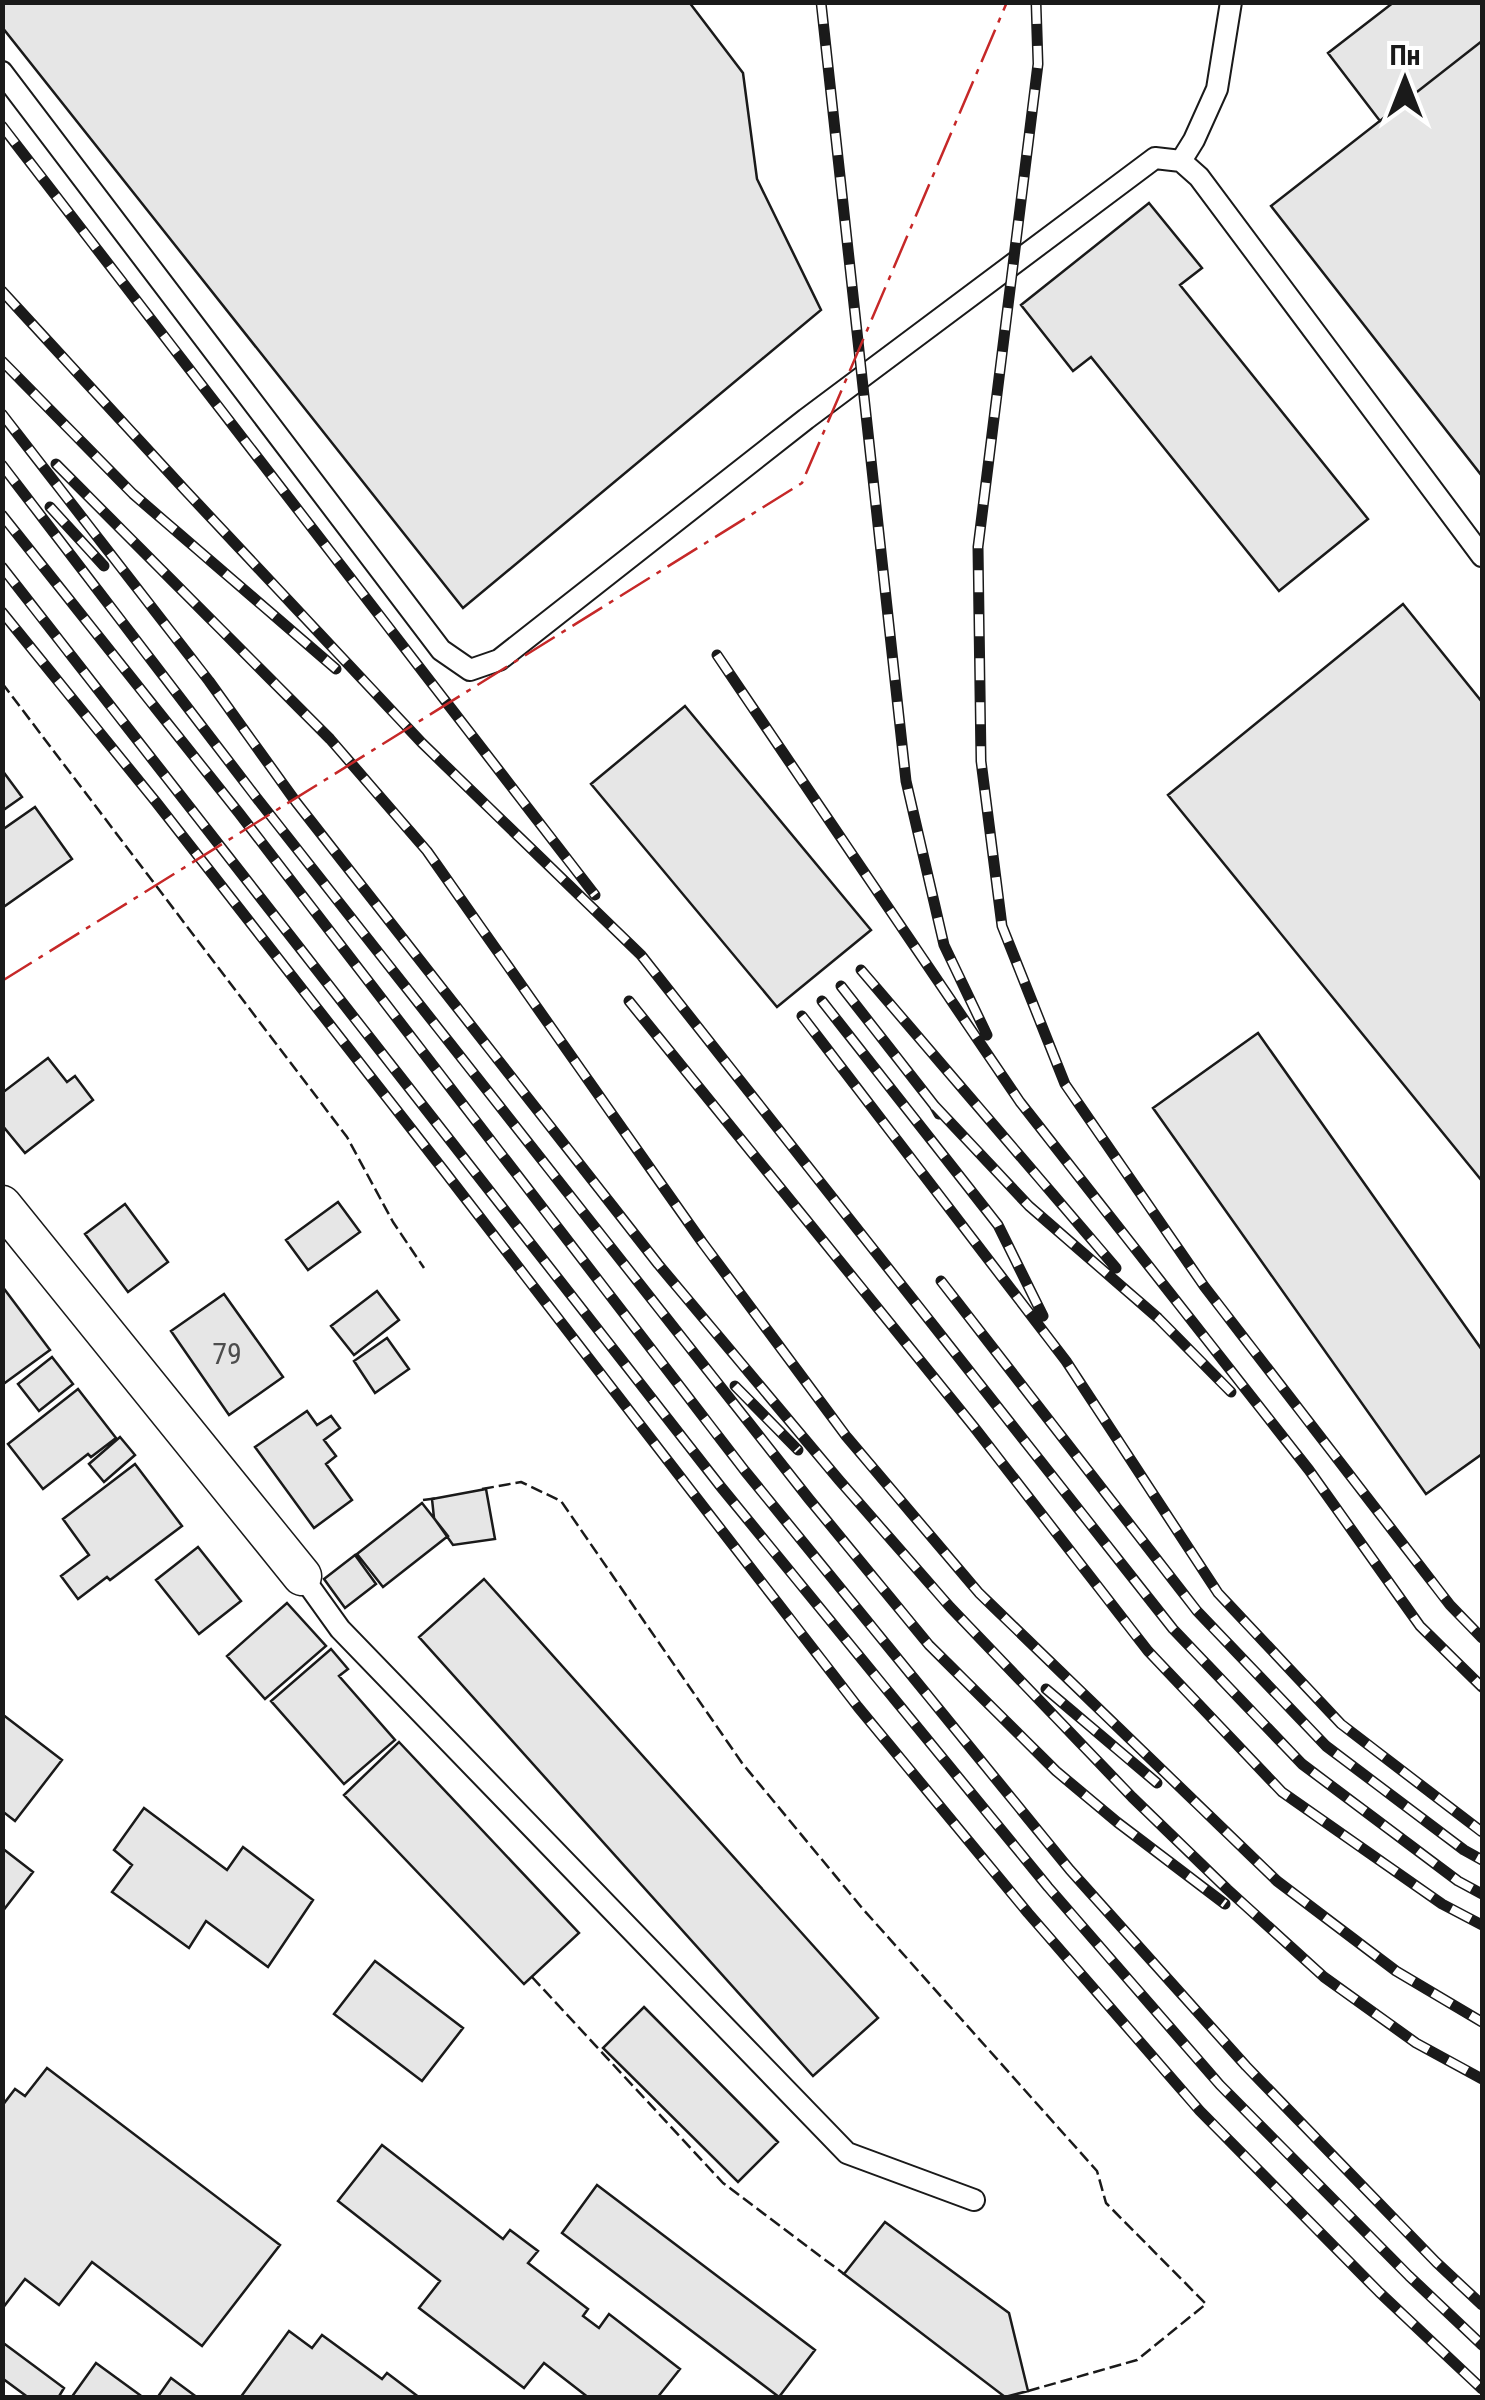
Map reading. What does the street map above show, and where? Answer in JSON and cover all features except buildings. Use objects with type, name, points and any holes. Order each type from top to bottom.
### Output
[{"type":"street","points":[[2,1206],[302,1576]]},
{"type":"lane","points":[[1181,161],[1217,89],[1231,2]]},
{"type":"lane","points":[[2,72],[441,650],[470,670],[499,660],[806,418],[1155,158],[1181,161],[1199,177],[1482,556]]},
{"type":"lane","points":[[302,1576],[340,1629],[847,2153],[974,2200]]},
{"type":"railway","points":[[821,2],[906,781],[944,945],[987,1035]]},
{"type":"railway","points":[[1036,2],[1038,64],[978,547],[981,761],[1002,926],[1065,1084],[1204,1286],[1450,1605],[1482,1638]]},
{"type":"railway","points":[[2,126],[595,895]]},
{"type":"railway","points":[[2,291],[422,743],[641,955],[1173,1629],[1302,1764],[1458,1881],[1482,1894]]},
{"type":"railway","points":[[2,361],[133,494],[336,669]]},
{"type":"railway","points":[[2,414],[209,681],[296,802],[658,1264],[950,1607],[1132,1797],[1324,1977],[1416,2043],[1482,2079]]},
{"type":"railway","points":[[56,464],[330,739],[427,851],[702,1242],[846,1436],[979,1593],[1277,1881],[1396,1971],[1482,2022]]},
{"type":"railway","points":[[2,465],[256,797],[809,1499],[929,1645],[1056,1771],[1225,1904]]},
{"type":"railway","points":[[50,507],[104,566]]},
{"type":"railway","points":[[2,515],[239,813],[745,1471],[1070,1870],[1246,2066],[1482,2305]]},
{"type":"railway","points":[[2,567],[721,1487],[1048,1887],[1220,2085],[1482,2345]]},
{"type":"railway","points":[[2,612],[156,802],[858,1707],[1028,1913],[1200,2111],[1379,2292],[1482,2389]]},
{"type":"railway","points":[[717,655],[1020,1102],[1309,1470],[1420,1626],[1482,1687]]},
{"type":"railway","points":[[861,970],[1116,1268]]},
{"type":"railway","points":[[841,986],[939,1114]]},
{"type":"railway","points":[[629,1001],[974,1427],[1148,1651],[1282,1792],[1442,1904],[1482,1925]]},
{"type":"railway","points":[[822,1001],[998,1225],[1043,1316]]},
{"type":"railway","points":[[802,1016],[1066,1361],[1218,1593],[1341,1724],[1482,1832]]},
{"type":"railway","points":[[934,1105],[1029,1206],[1158,1318],[1231,1392]]},
{"type":"railway","points":[[941,1281],[1197,1611],[1326,1746],[1482,1860]]},
{"type":"railway","points":[[735,1386],[798,1450]]},
{"type":"railway","points":[[1046,1689],[1157,1783]]},
{"type":"fence","points":[[2,683],[347,1137],[393,1222],[424,1268]]},
{"type":"fence","points":[[482,1489],[521,1482],[561,1501],[742,1763],[862,1908],[1097,2171],[1106,2203],[1206,2304],[1137,2360],[1028,2391]]},
{"type":"fence","points":[[423,1500],[438,1498]]},
{"type":"fence","points":[[532,1977],[723,2183],[844,2274]]},
{"type":"power","points":[[2,981],[802,483],[1007,2]]}]
